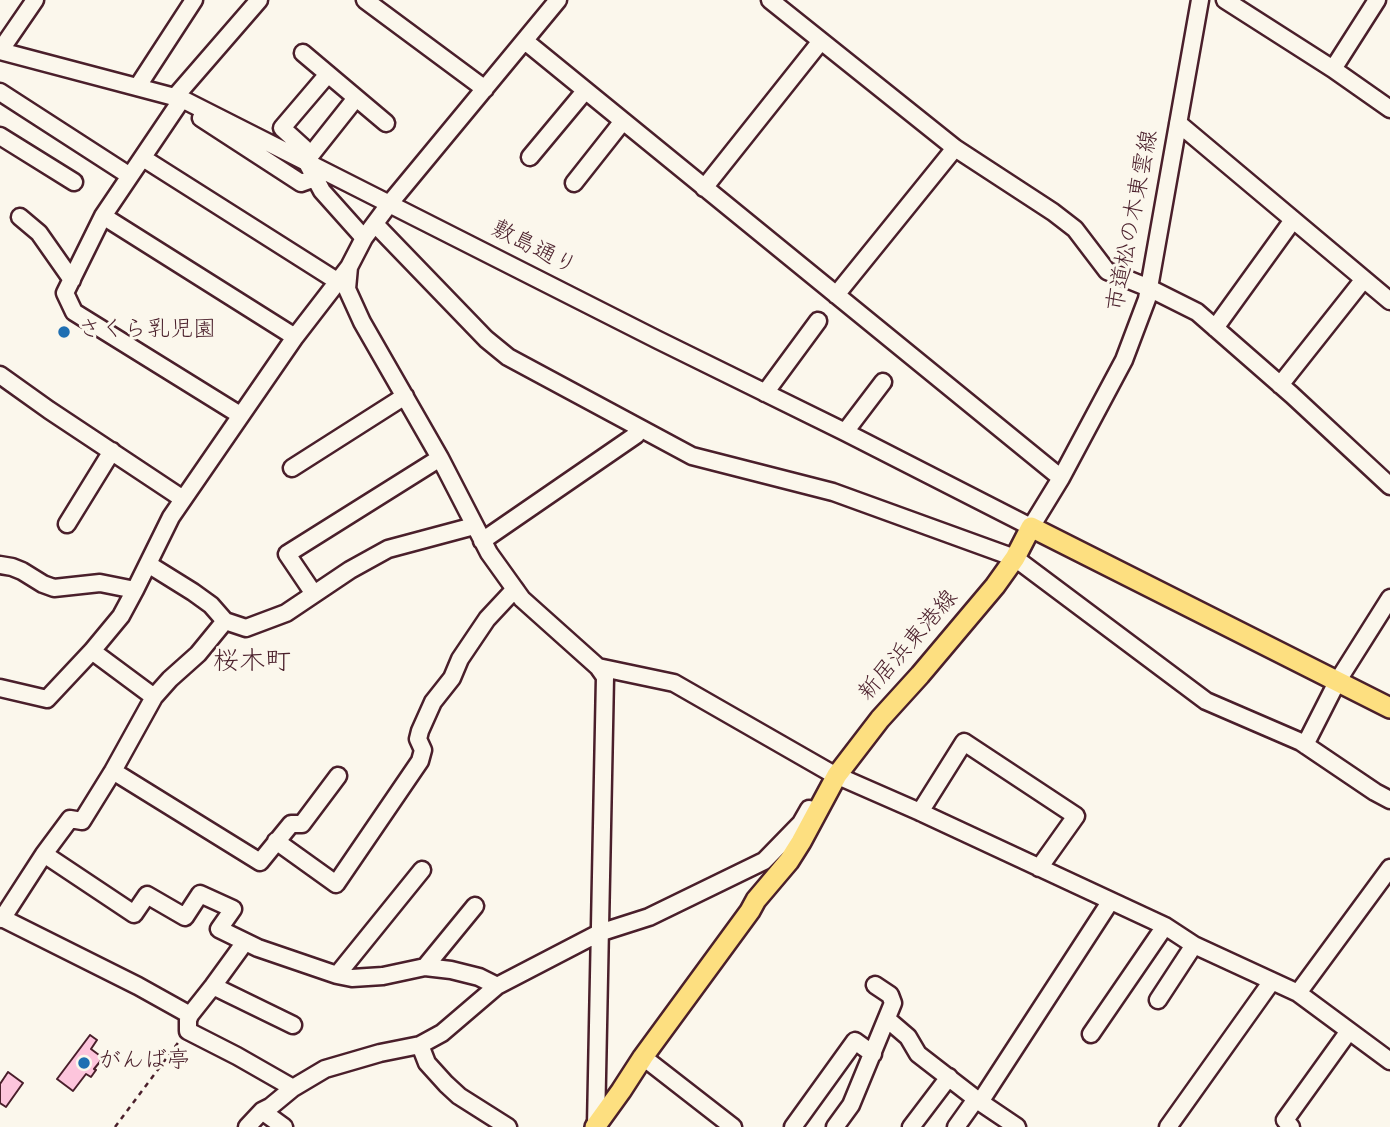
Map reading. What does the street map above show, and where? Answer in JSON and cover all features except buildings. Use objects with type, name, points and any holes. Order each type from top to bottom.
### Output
[{"type":"main road","name":"新居浜東港線","points":[[595,1126],[756,900],[789,861],[834,774],[995,586],[1015,558],[1031,527]]},
{"type":"main road","points":[[1031,527],[1390,708]]},
{"type":"street","points":[[0,51],[35,0]]},
{"type":"street","points":[[138,86],[194,0]]},
{"type":"street","points":[[240,415],[74,312],[65,293],[103,216],[178,100],[259,0]]},
{"type":"street","points":[[365,0],[485,89]]},
{"type":"street","points":[[0,688],[47,699],[121,616],[171,517],[295,337],[349,267],[374,224],[558,0]]},
{"type":"street","points":[[770,0],[955,148],[1075,229],[1107,271],[1197,312],[1390,486]]},
{"type":"street","name":"市道松の木東雲線","points":[[1031,527],[1061,478],[1124,360],[1147,299],[1200,0]]},
{"type":"street","points":[[1225,0],[1333,68],[1390,109]]},
{"type":"street","points":[[1333,68],[1377,0]]},
{"type":"street","points":[[525,41],[1061,478]]},
{"type":"street","points":[[704,188],[821,41]]},
{"type":"street","name":"敷島通り","points":[[0,51],[138,86],[178,100],[390,203],[1031,527]]},
{"type":"street","points":[[303,53],[386,123]]},
{"type":"street","points":[[328,74],[282,128],[304,148],[306,161],[322,191],[364,239]]},
{"type":"street","points":[[530,157],[585,91]]},
{"type":"street","points":[[0,92],[130,176]]},
{"type":"street","points":[[306,161],[356,98]]},
{"type":"street","points":[[178,100],[300,183],[315,178]]},
{"type":"street","points":[[574,183],[623,121]]},
{"type":"street","points":[[1178,124],[1390,301]]},
{"type":"street","points":[[0,136],[74,182]]},
{"type":"street","points":[[836,295],[955,148]]},
{"type":"street","points":[[142,158],[337,281]]},
{"type":"street","points":[[103,216],[295,337]]},
{"type":"street","points":[[20,217],[39,233],[72,280]]},
{"type":"street","points":[[1215,328],[1293,220]]},
{"type":"street","points":[[374,224],[479,332],[508,357],[692,456],[833,492],[1015,558],[1206,701],[1305,745],[1390,800]]},
{"type":"street","points":[[349,267],[347,289],[367,332],[440,458],[482,541],[522,599],[598,667],[605,677],[595,1126]]},
{"type":"street","points":[[1280,385],[1364,279]]},
{"type":"street","points":[[765,393],[818,321]]},
{"type":"street","points":[[0,375],[183,499]]},
{"type":"street","points":[[845,432],[883,382]]},
{"type":"street","points":[[292,468],[405,396]]},
{"type":"street","points":[[482,541],[636,435],[638,427]]},
{"type":"street","points":[[67,524],[112,451]]},
{"type":"street","points":[[314,594],[287,554],[440,458]]},
{"type":"street","points":[[148,565],[211,605],[225,621],[246,628],[286,613],[350,570],[388,549],[474,526]]},
{"type":"street","points":[[0,565],[22,571],[43,584],[54,587],[100,583],[135,590]]},
{"type":"street","points":[[276,841],[336,884],[420,761],[423,750],[418,739],[419,731],[433,702],[452,678],[460,659],[487,619],[515,589]]},
{"type":"street","points":[[1305,745],[1337,682],[1390,597]]},
{"type":"street","points":[[189,1022],[138,986],[1,918],[70,819],[82,821],[154,698],[170,679],[198,654],[225,621]]},
{"type":"street","points":[[92,651],[154,698]]},
{"type":"street","points":[[598,667],[674,683],[834,774],[1165,926],[1194,945],[1298,993],[1390,1061]]},
{"type":"street","points":[[920,812],[964,743],[1076,816],[1039,868]]},
{"type":"street","points":[[113,771],[260,863],[291,824],[302,824],[338,776]]},
{"type":"street","points":[[247,1127],[262,1111],[325,1069],[420,1045],[442,1033],[497,986],[599,933],[649,917],[764,861],[801,823],[834,774]]},
{"type":"street","points":[[44,854],[134,914],[148,895],[185,916],[200,894],[233,909],[219,929],[258,948],[337,975],[352,978],[383,976],[425,967],[479,977],[497,986]]},
{"type":"street","points":[[1298,993],[1390,868]]},
{"type":"street","points":[[337,975],[422,870]]},
{"type":"street","points":[[956,1127],[978,1101],[1110,902]]},
{"type":"street","points":[[425,967],[475,906]]},
{"type":"street","points":[[1091,1034],[1165,926]]},
{"type":"street","points":[[245,942],[189,1022],[188,1031],[293,1088]]},
{"type":"street","points":[[1158,1000],[1194,945]]},
{"type":"street","points":[[1168,1127],[1272,981]]},
{"type":"street","points":[[835,1127],[851,1105],[893,1003],[890,995],[875,985]]},
{"type":"street","points":[[213,986],[293,1025]]},
{"type":"street","points":[[887,1019],[908,1037],[918,1054],[978,1101],[1017,1127]]},
{"type":"street","points":[[1291,1127],[1284,1120],[1349,1031]]},
{"type":"street","points":[[793,1127],[855,1041],[873,1054]]},
{"type":"street","points":[[420,1045],[427,1063],[446,1084],[459,1096],[508,1127]]},
{"type":"street","points":[[643,1057],[733,1127]]},
{"type":"street","points":[[911,1127],[948,1077]]},
{"type":"street","points":[[262,1111],[284,1127]]},
{"type":"path","points":[[115,1127],[189,1022]]},
{"type":"place","name":"さくら乳児園","points":[[64,332]]},
{"type":"place","name":"がんば亭","points":[[84,1063]]},
{"type":"district","name":"桜木町","points":[[252,665]]}]
